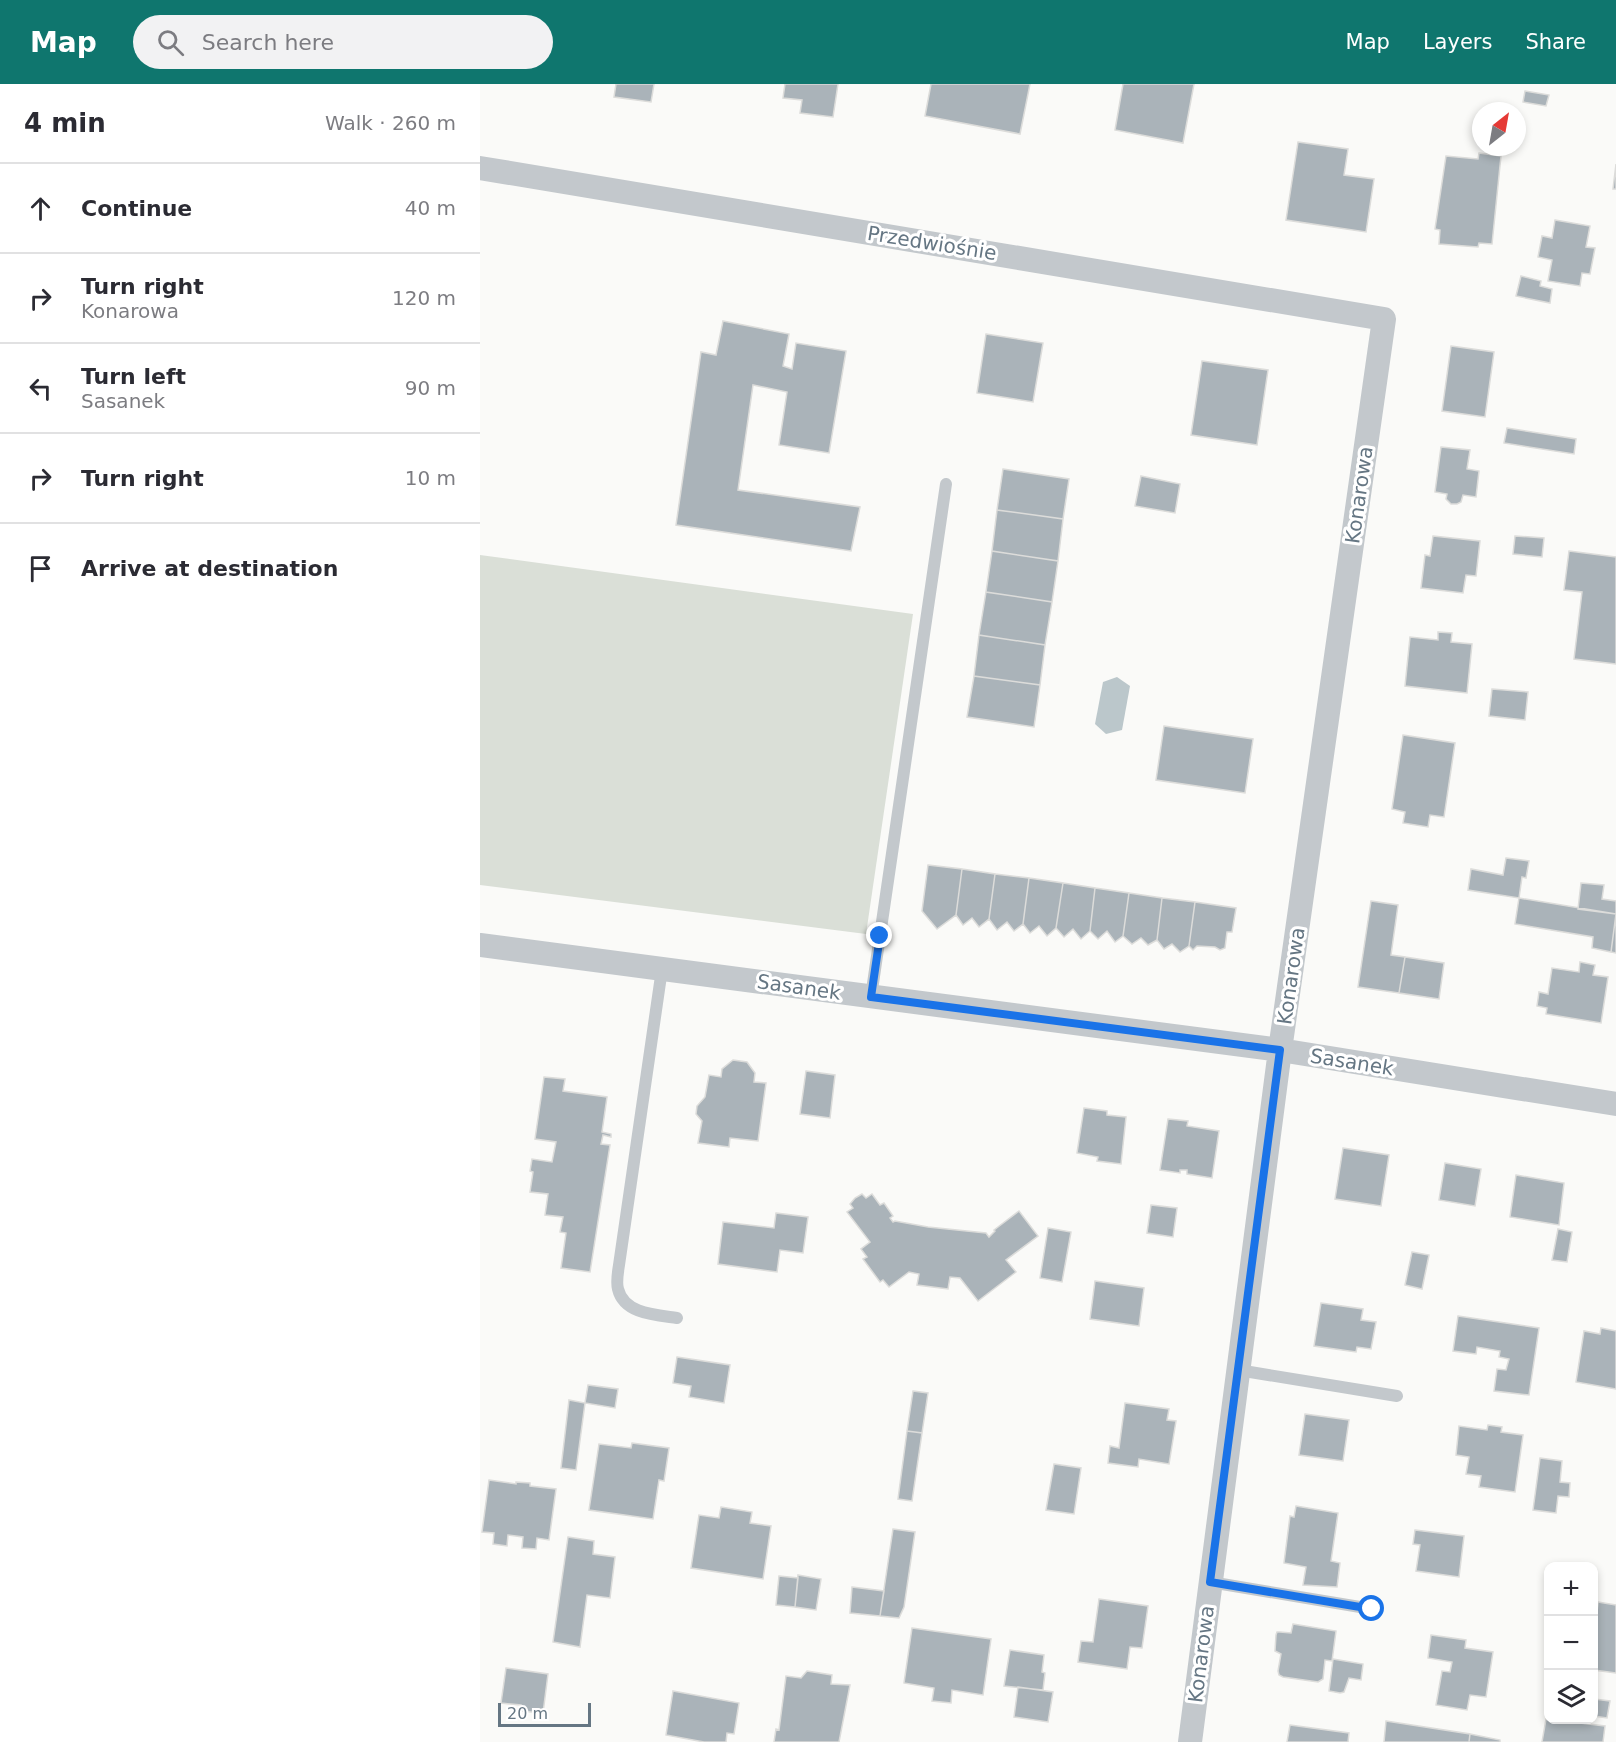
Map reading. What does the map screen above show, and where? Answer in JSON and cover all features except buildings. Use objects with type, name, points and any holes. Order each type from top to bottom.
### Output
[{"type":"street","name":"Przedwiośnie","points":[[480,168],[1384,319]]},
{"type":"street","name":"Konarowa","points":[[1190,1742],[1280,1050],[1384,319]]},
{"type":"street","name":"Sasanek","points":[[480,945],[1280,1050],[1616,1104]]},
{"type":"lane","points":[[871,997],[946,484]]},
{"type":"lane","points":[[662,969],[619,1265],[618,1288],[625,1302],[640,1311],[677,1318]]},
{"type":"lane","points":[[1238,1370],[1397,1396]]},
{"type":"lane","points":[[1210,1582],[1372,1609]]},
{"type":"shaded area","points":[[480,555],[913,614],[866,934],[480,885]]},
{"type":"shaded area","points":[[1117,677],[1130,686],[1122,730],[1106,734],[1095,724],[1103,682]]},
{"type":"route","points":[[880,936],[871,997],[1280,1050],[1210,1582],[1372,1609]]}]
